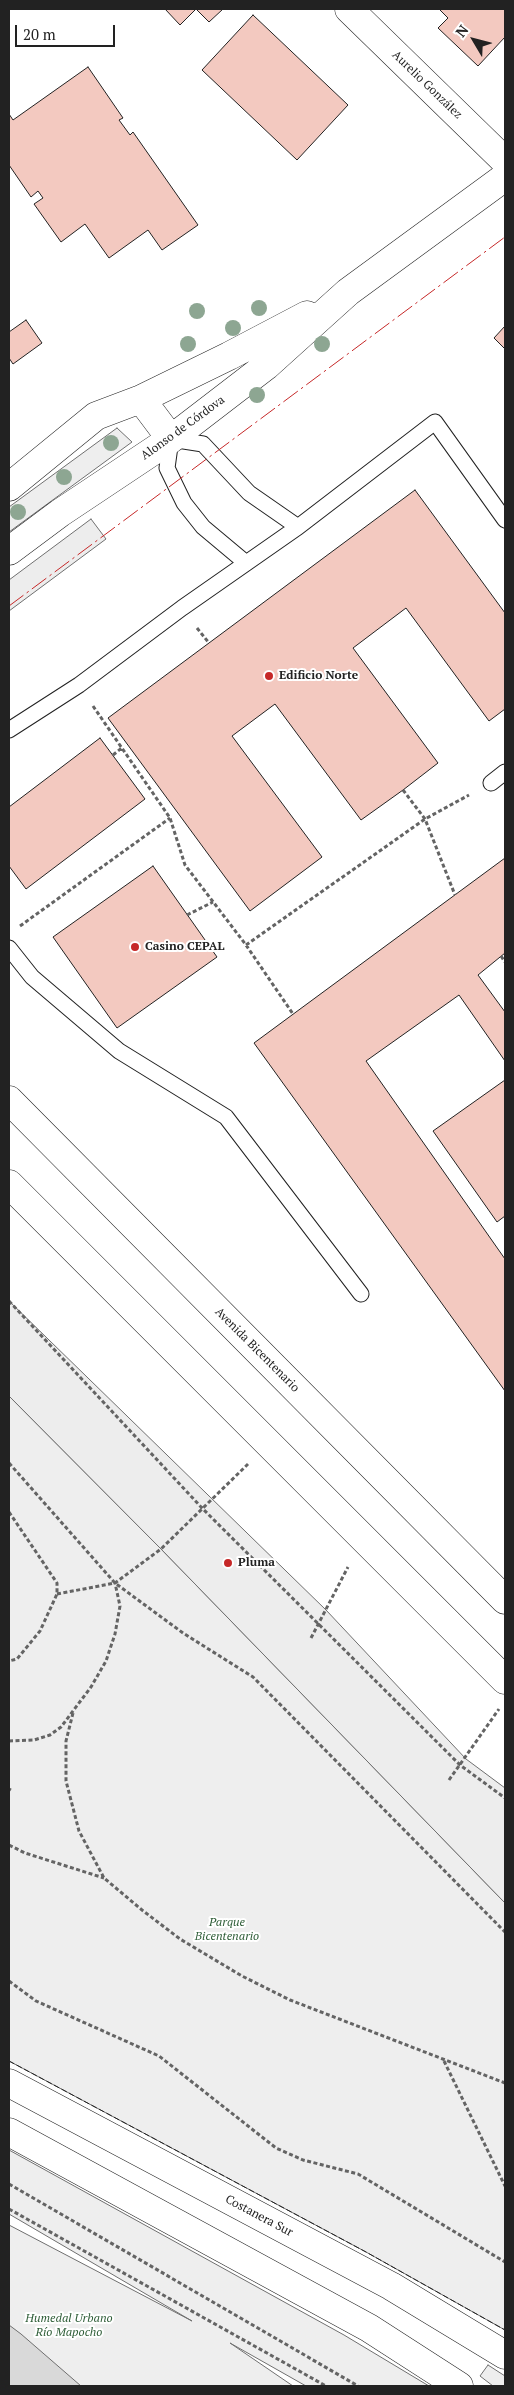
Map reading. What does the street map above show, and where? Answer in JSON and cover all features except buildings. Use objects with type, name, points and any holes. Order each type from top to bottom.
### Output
[{"type":"main road","name":"Aurelio González","points":[[349,9],[505,161]]},
{"type":"main road","name":"Alonso de Córdova","points":[[9,551],[60,513],[171,439],[266,366],[348,292],[505,178]]},
{"type":"main road","name":"Alonso de Córdova","points":[[9,488],[96,416],[140,399],[253,344],[348,292]]},
{"type":"main road","points":[[140,399],[171,439]]},
{"type":"main road","name":"Avenida Bicentenario","points":[[9,1100],[505,1600]]},
{"type":"main road","points":[[9,1184],[505,1680]]},
{"type":"main road","name":"Costanera Sur","points":[[9,2083],[391,2286],[505,2354]]},
{"type":"main road","points":[[9,2132],[369,2328],[459,2386]]},
{"type":"lane","points":[[9,730],[79,685],[298,527],[435,422],[505,520]]},
{"type":"lane","points":[[246,563],[203,526],[184,503],[167,468],[171,439],[204,444],[249,493],[298,527]]},
{"type":"lane","points":[[491,783],[505,772]]},
{"type":"lane","points":[[9,948],[32,977],[119,1051],[226,1117],[361,1294]]},
{"type":"path","points":[[79,685],[170,818],[185,865],[246,945],[293,1014]]},
{"type":"path","points":[[113,755],[123,747]]},
{"type":"path","points":[[246,945],[425,819],[491,783]]},
{"type":"path","points":[[403,790],[425,819],[455,895]]},
{"type":"path","points":[[16,929],[170,818]]},
{"type":"path","points":[[187,915],[213,902]]},
{"type":"path","points":[[501,956],[505,962]]},
{"type":"path","points":[[9,1301],[202,1508],[460,1765],[505,1798]]},
{"type":"path","points":[[58,1594],[115,1583],[161,1549],[269,1442]]},
{"type":"path","points":[[9,1463],[115,1583],[183,1633],[253,1677],[505,1932]]},
{"type":"path","points":[[9,1512],[57,1584],[58,1594],[40,1632],[17,1659],[9,1661]]},
{"type":"path","points":[[311,1638],[364,1538]]},
{"type":"path","points":[[9,1740],[34,1740],[50,1735],[61,1727],[73,1713],[106,1661],[115,1634],[120,1606],[115,1583]]},
{"type":"path","points":[[449,1780],[500,1707]]},
{"type":"path","points":[[73,1713],[66,1742],[66,1781],[79,1831],[104,1878]]},
{"type":"path","points":[[9,1845],[26,1853],[104,1878],[180,1939],[242,1976],[290,2000],[505,2083]]},
{"type":"path","points":[[9,1982],[36,2001],[159,2056],[276,2148],[303,2160],[358,2174],[505,2262]]},
{"type":"path","points":[[444,2060],[505,2186]]},
{"type":"path","points":[[9,2184],[358,2386]]},
{"type":"path","points":[[9,2209],[326,2386]]},
{"type":"green space","points":[[117,428],[132,442],[9,532],[9,507]]},
{"type":"green space","name":"Parque Bicentenario","points":[[9,1396],[161,1549],[505,1903],[505,2330],[366,2252],[9,2061]]},
{"type":"green space","name":"Humedal Urbano Río Mapocho","points":[[9,2150],[344,2335],[429,2386],[306,2386],[230,2343],[293,2386],[9,2386],[9,2225],[192,2321],[9,2214]]},
{"type":"green space","points":[[488,2365],[505,2376],[505,2386],[493,2386],[480,2376]]},
{"type":"shaded area","points":[[91,519],[106,539],[9,611],[9,580]]},
{"type":"shaded area","points":[[9,1301],[326,1610],[466,1759],[505,1788],[505,1903],[161,1549],[9,1396]]},
{"type":"shaded area","points":[[9,2325],[21,2334],[81,2386],[9,2386]]},
{"type":"fence","points":[[9,2061],[366,2252],[505,2330]]},
{"type":"power","points":[[9,606],[505,237]]},
{"type":"place","name":"Edificio Norte","points":[[269,676]]},
{"type":"place","name":"Casino CEPAL","points":[[135,947]]},
{"type":"place","name":"Pluma","points":[[228,1563]]}]
